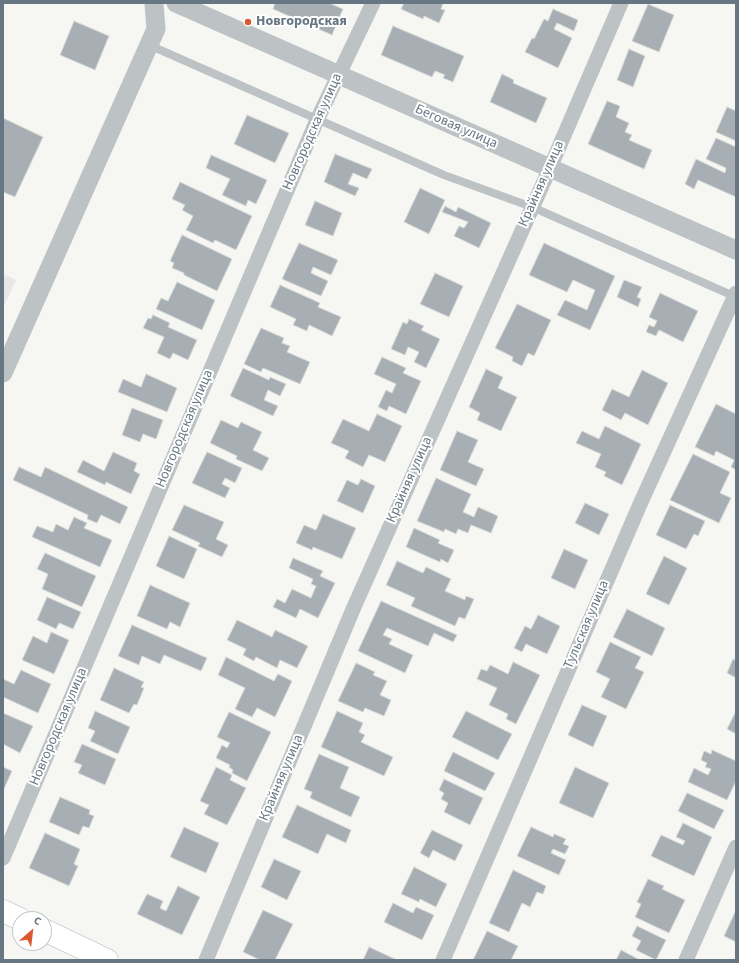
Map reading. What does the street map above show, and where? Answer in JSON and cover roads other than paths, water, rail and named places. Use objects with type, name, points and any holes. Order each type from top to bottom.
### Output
[{"type":"main road","points":[[52,934],[107,960]]},
{"type":"street","points":[[3,373],[156,29],[154,3]]},
{"type":"street","name":"Беговая улица","points":[[176,3],[736,250]]},
{"type":"street","name":"Новгородская улица","points":[[3,858],[317,120],[373,3]]},
{"type":"street","name":"Крайняя улица","points":[[206,960],[354,607],[550,168],[621,3]]},
{"type":"street","name":"Тульская улица","points":[[443,960],[641,502],[736,295]]},
{"type":"street","points":[[686,960],[736,847]]},
{"type":"lane","points":[[149,45],[444,175],[532,207],[736,295]]},
{"type":"place","name":"Новгородская","points":[[248,22]]}]
